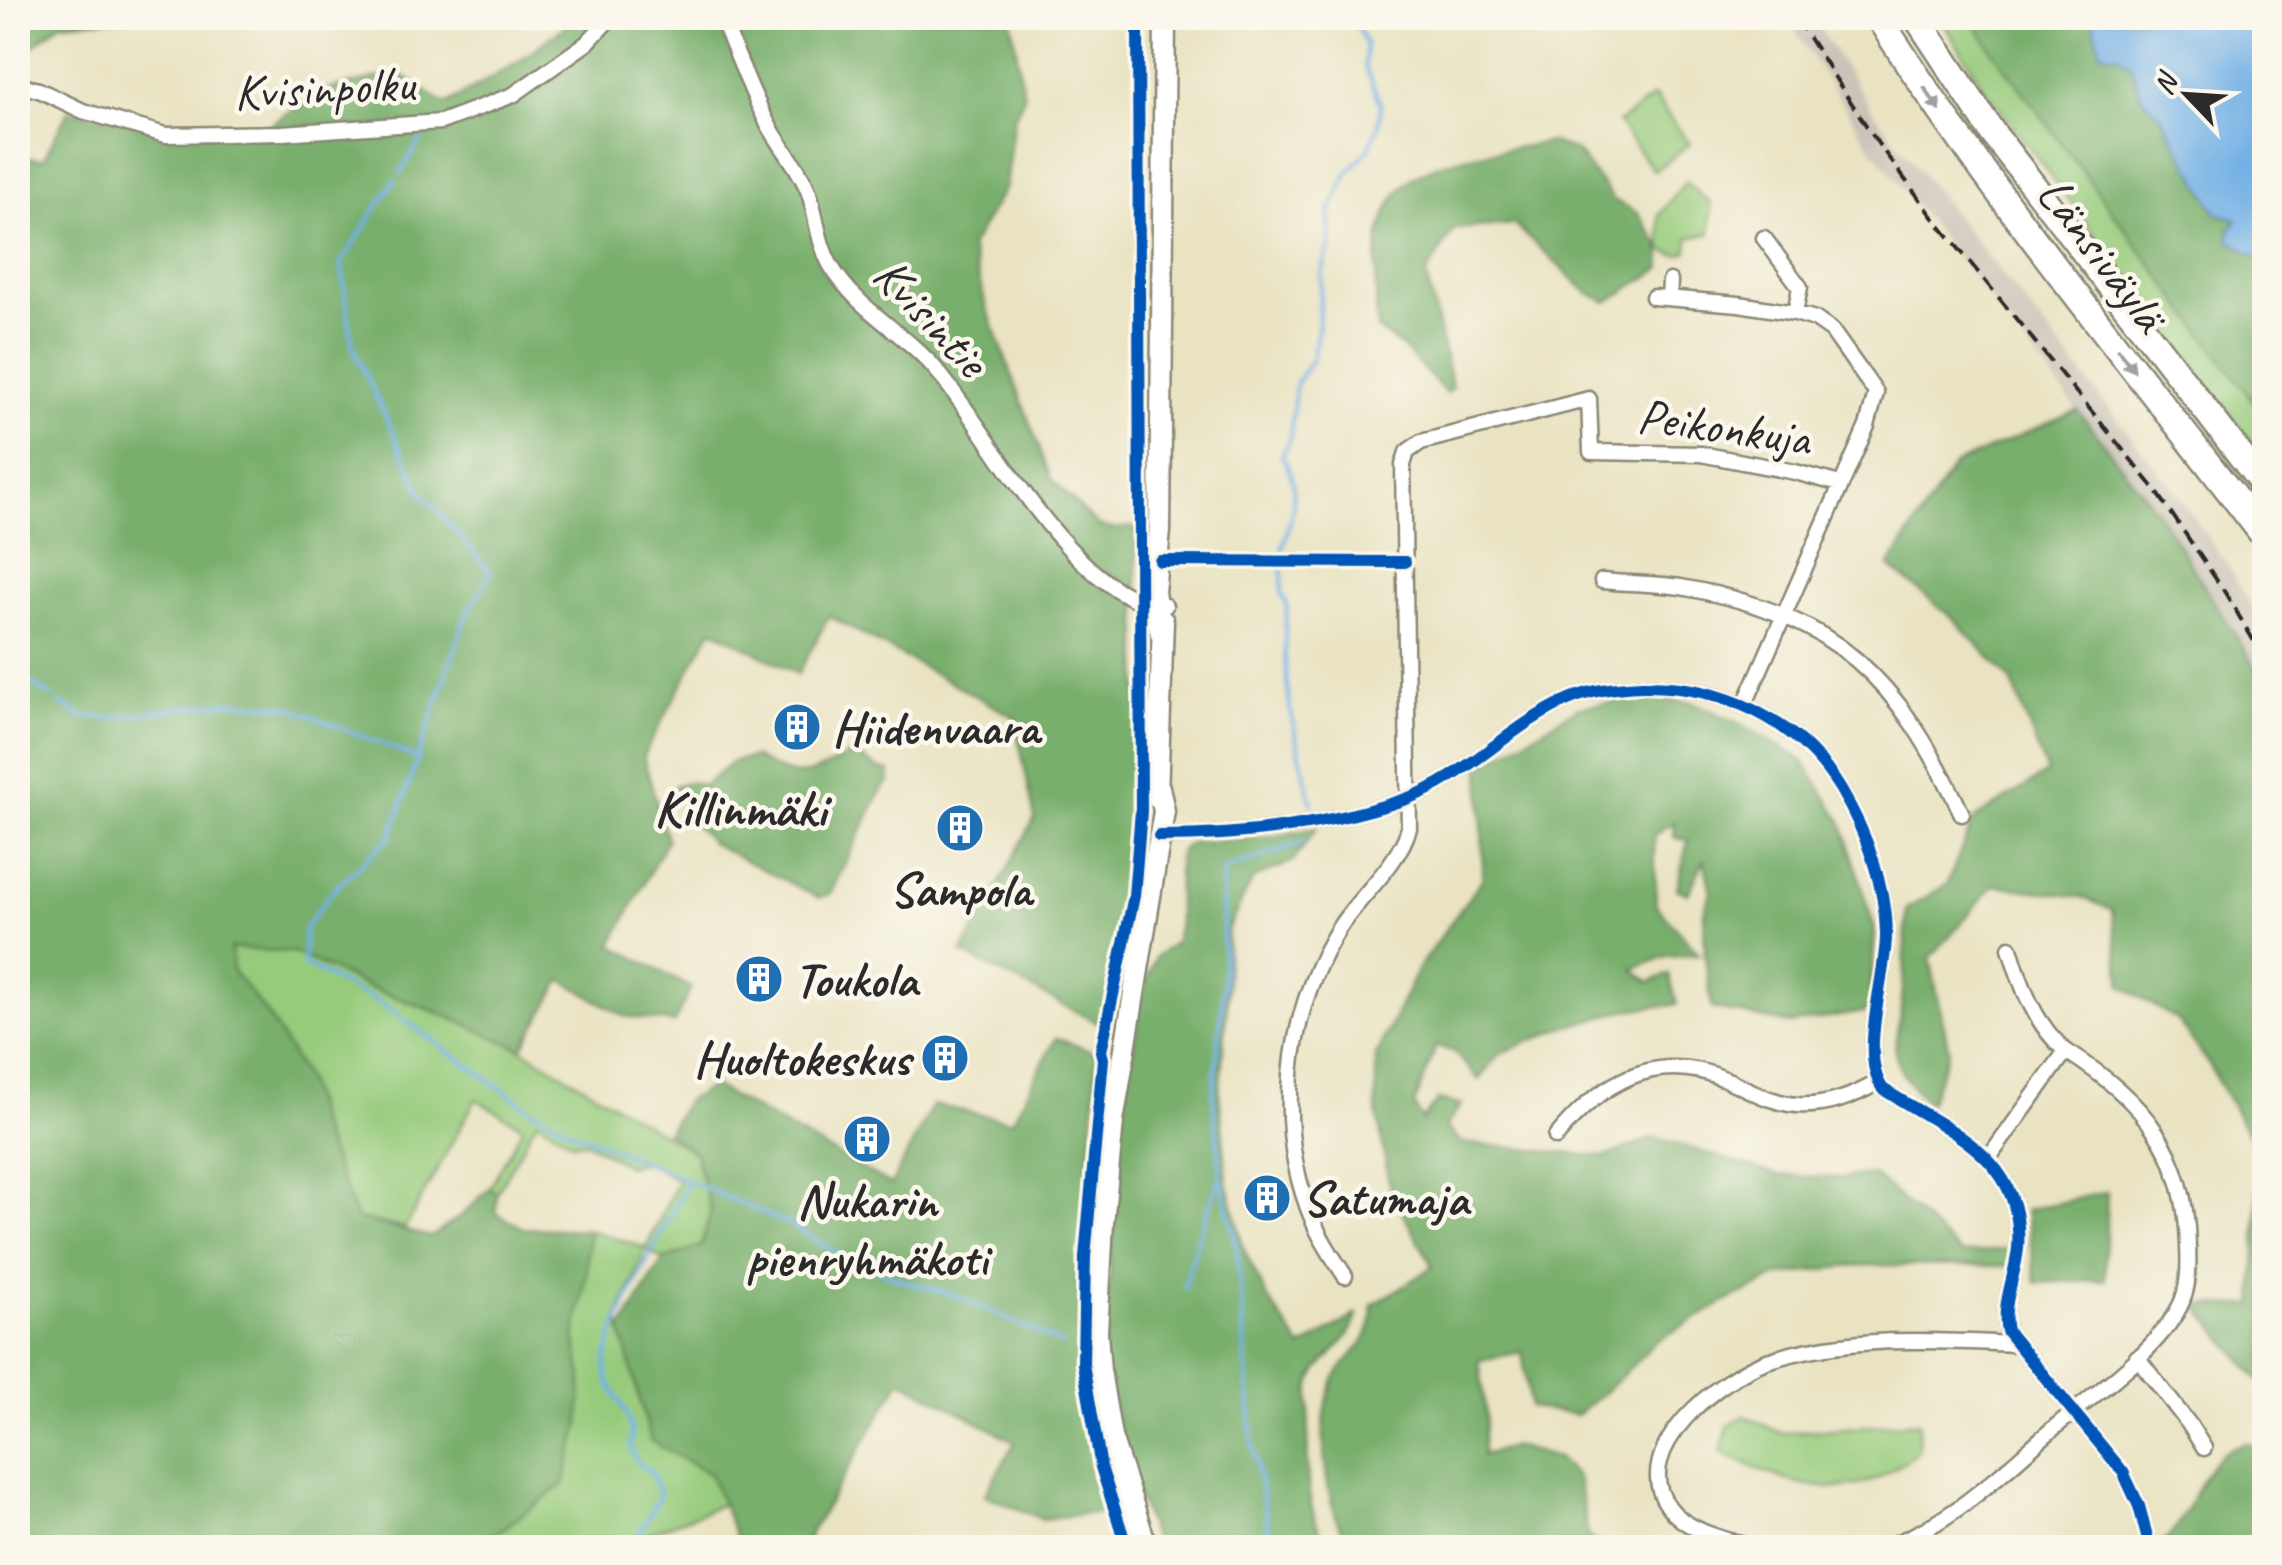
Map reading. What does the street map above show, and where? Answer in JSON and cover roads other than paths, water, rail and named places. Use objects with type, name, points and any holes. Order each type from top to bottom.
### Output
[{"type":"highway","name":"Länsiväylä","points":[[1879,18],[1971,156],[2264,536]]},
{"type":"highway","name":"Länsiväylä","points":[[1917,18],[1992,132],[2264,486]]},
{"type":"main road","points":[[1146,1548],[1111,1437],[1097,1332],[1112,1122],[1164,811],[1159,787],[1161,606],[1166,579],[1160,561],[1164,18]]},
{"type":"street","name":"Kvisinpolku","points":[[18,85],[40,90],[83,111],[165,136],[441,122],[513,95],[587,43],[610,18]]},
{"type":"street","name":"Kvisintie","points":[[721,18],[769,126],[793,159],[809,195],[822,248],[847,289],[939,372],[1004,470],[1056,532],[1106,580],[1132,598],[1161,606]]},
{"type":"street","points":[[1764,238],[1800,287],[1796,313]]},
{"type":"street","points":[[1669,298],[1670,281]]},
{"type":"street","points":[[1653,297],[1739,304],[1816,319],[1832,330],[1876,393],[1867,426],[1745,704]]},
{"type":"street","name":"Peikonkuja","points":[[1409,798],[1403,465],[1407,452],[1420,442],[1588,399],[1591,452],[1702,454],[1840,484]]},
{"type":"street","points":[[1602,582],[1686,588],[1783,614],[1814,628],[1841,646],[1880,682],[1935,756],[1962,814]]},
{"type":"street","points":[[1159,836],[1295,828],[1409,798],[1468,766],[1551,709],[1582,694],[1628,686],[1687,687],[1745,704],[1786,730],[1818,760],[1841,790],[1879,880],[1886,953],[1874,1044],[1878,1082],[1883,1090],[1988,1159],[2008,1183],[2018,1209],[2018,1251],[2005,1325],[2123,1472],[2139,1506],[2150,1548]]},
{"type":"street","points":[[1345,1276],[1314,1224],[1300,1182],[1291,1108],[1294,1046],[1305,996],[1324,954],[1340,925],[1404,840],[1409,828],[1409,798]]},
{"type":"street","points":[[1882,1548],[1912,1538],[1970,1500],[2137,1357],[2165,1330],[2182,1303],[2189,1260],[2187,1204],[2174,1160],[2150,1123],[2116,1086],[2050,1038],[2019,980],[2010,948]]},
{"type":"street","points":[[1988,1159],[2066,1051]]},
{"type":"street","points":[[1556,1137],[1581,1106],[1632,1075],[1660,1068],[1709,1073],[1766,1098],[1798,1106],[1837,1101],[1878,1082]]},
{"type":"street","points":[[1756,1548],[1695,1528],[1668,1507],[1660,1487],[1664,1446],[1680,1422],[1714,1389],[1765,1362],[1829,1348],[1873,1342],[2017,1344]]},
{"type":"street","points":[[2137,1357],[2204,1448]]},
{"type":"water","points":[[2092,18],[2264,18],[2264,261],[2229,241],[2230,229],[2237,219],[2217,214],[2161,116],[2141,96],[2131,65],[2118,55],[2101,53]]},
{"type":"waterway","points":[[1282,550],[1292,514],[1293,490],[1282,456],[1290,437],[1296,383],[1312,360],[1317,335],[1322,274],[1330,245],[1330,213],[1348,172],[1369,149],[1381,105],[1365,67],[1366,44],[1355,23],[1357,18]]},
{"type":"waterway","points":[[400,173],[421,140]]},
{"type":"waterway","points":[[395,180],[341,263],[353,348],[421,492],[491,573],[466,616],[391,836],[333,890],[305,928],[303,964],[382,1004],[527,1107],[575,1132],[793,1226],[835,1252],[906,1282],[957,1296],[1063,1345]]},
{"type":"waterway","points":[[1282,568],[1282,594],[1287,605],[1287,681],[1312,803]]},
{"type":"waterway","points":[[18,681],[23,678],[51,696]]},
{"type":"waterway","points":[[61,703],[81,716],[109,718],[231,702],[290,707],[416,758]]},
{"type":"waterway","points":[[1253,1447],[1237,1248],[1221,1175],[1213,1095],[1224,984],[1222,884],[1224,870],[1304,842]]},
{"type":"waterway","points":[[1184,1288],[1221,1175]]},
{"type":"waterway","points":[[639,1533],[660,1496],[651,1471],[637,1462],[630,1446],[630,1424],[606,1367],[627,1300],[688,1181]]},
{"type":"waterway","points":[[1254,1449],[1271,1548]]},
{"type":"railway","points":[[1796,18],[1879,145],[1937,222],[2155,489],[2264,658]]},
{"type":"place","name":"Hiidenvaara","points":[[797,727]]},
{"type":"place","name":"Sampola","points":[[960,828]]},
{"type":"place","name":"Toukola","points":[[759,979]]},
{"type":"place","name":"Huoltokeskus","points":[[945,1058]]},
{"type":"place","name":"Nukarin pienryhmäkoti","points":[[867,1139]]},
{"type":"place","name":"Satumaja","points":[[1267,1198]]},
{"type":"district","name":"Killinmäki","points":[[740,809]]}]
